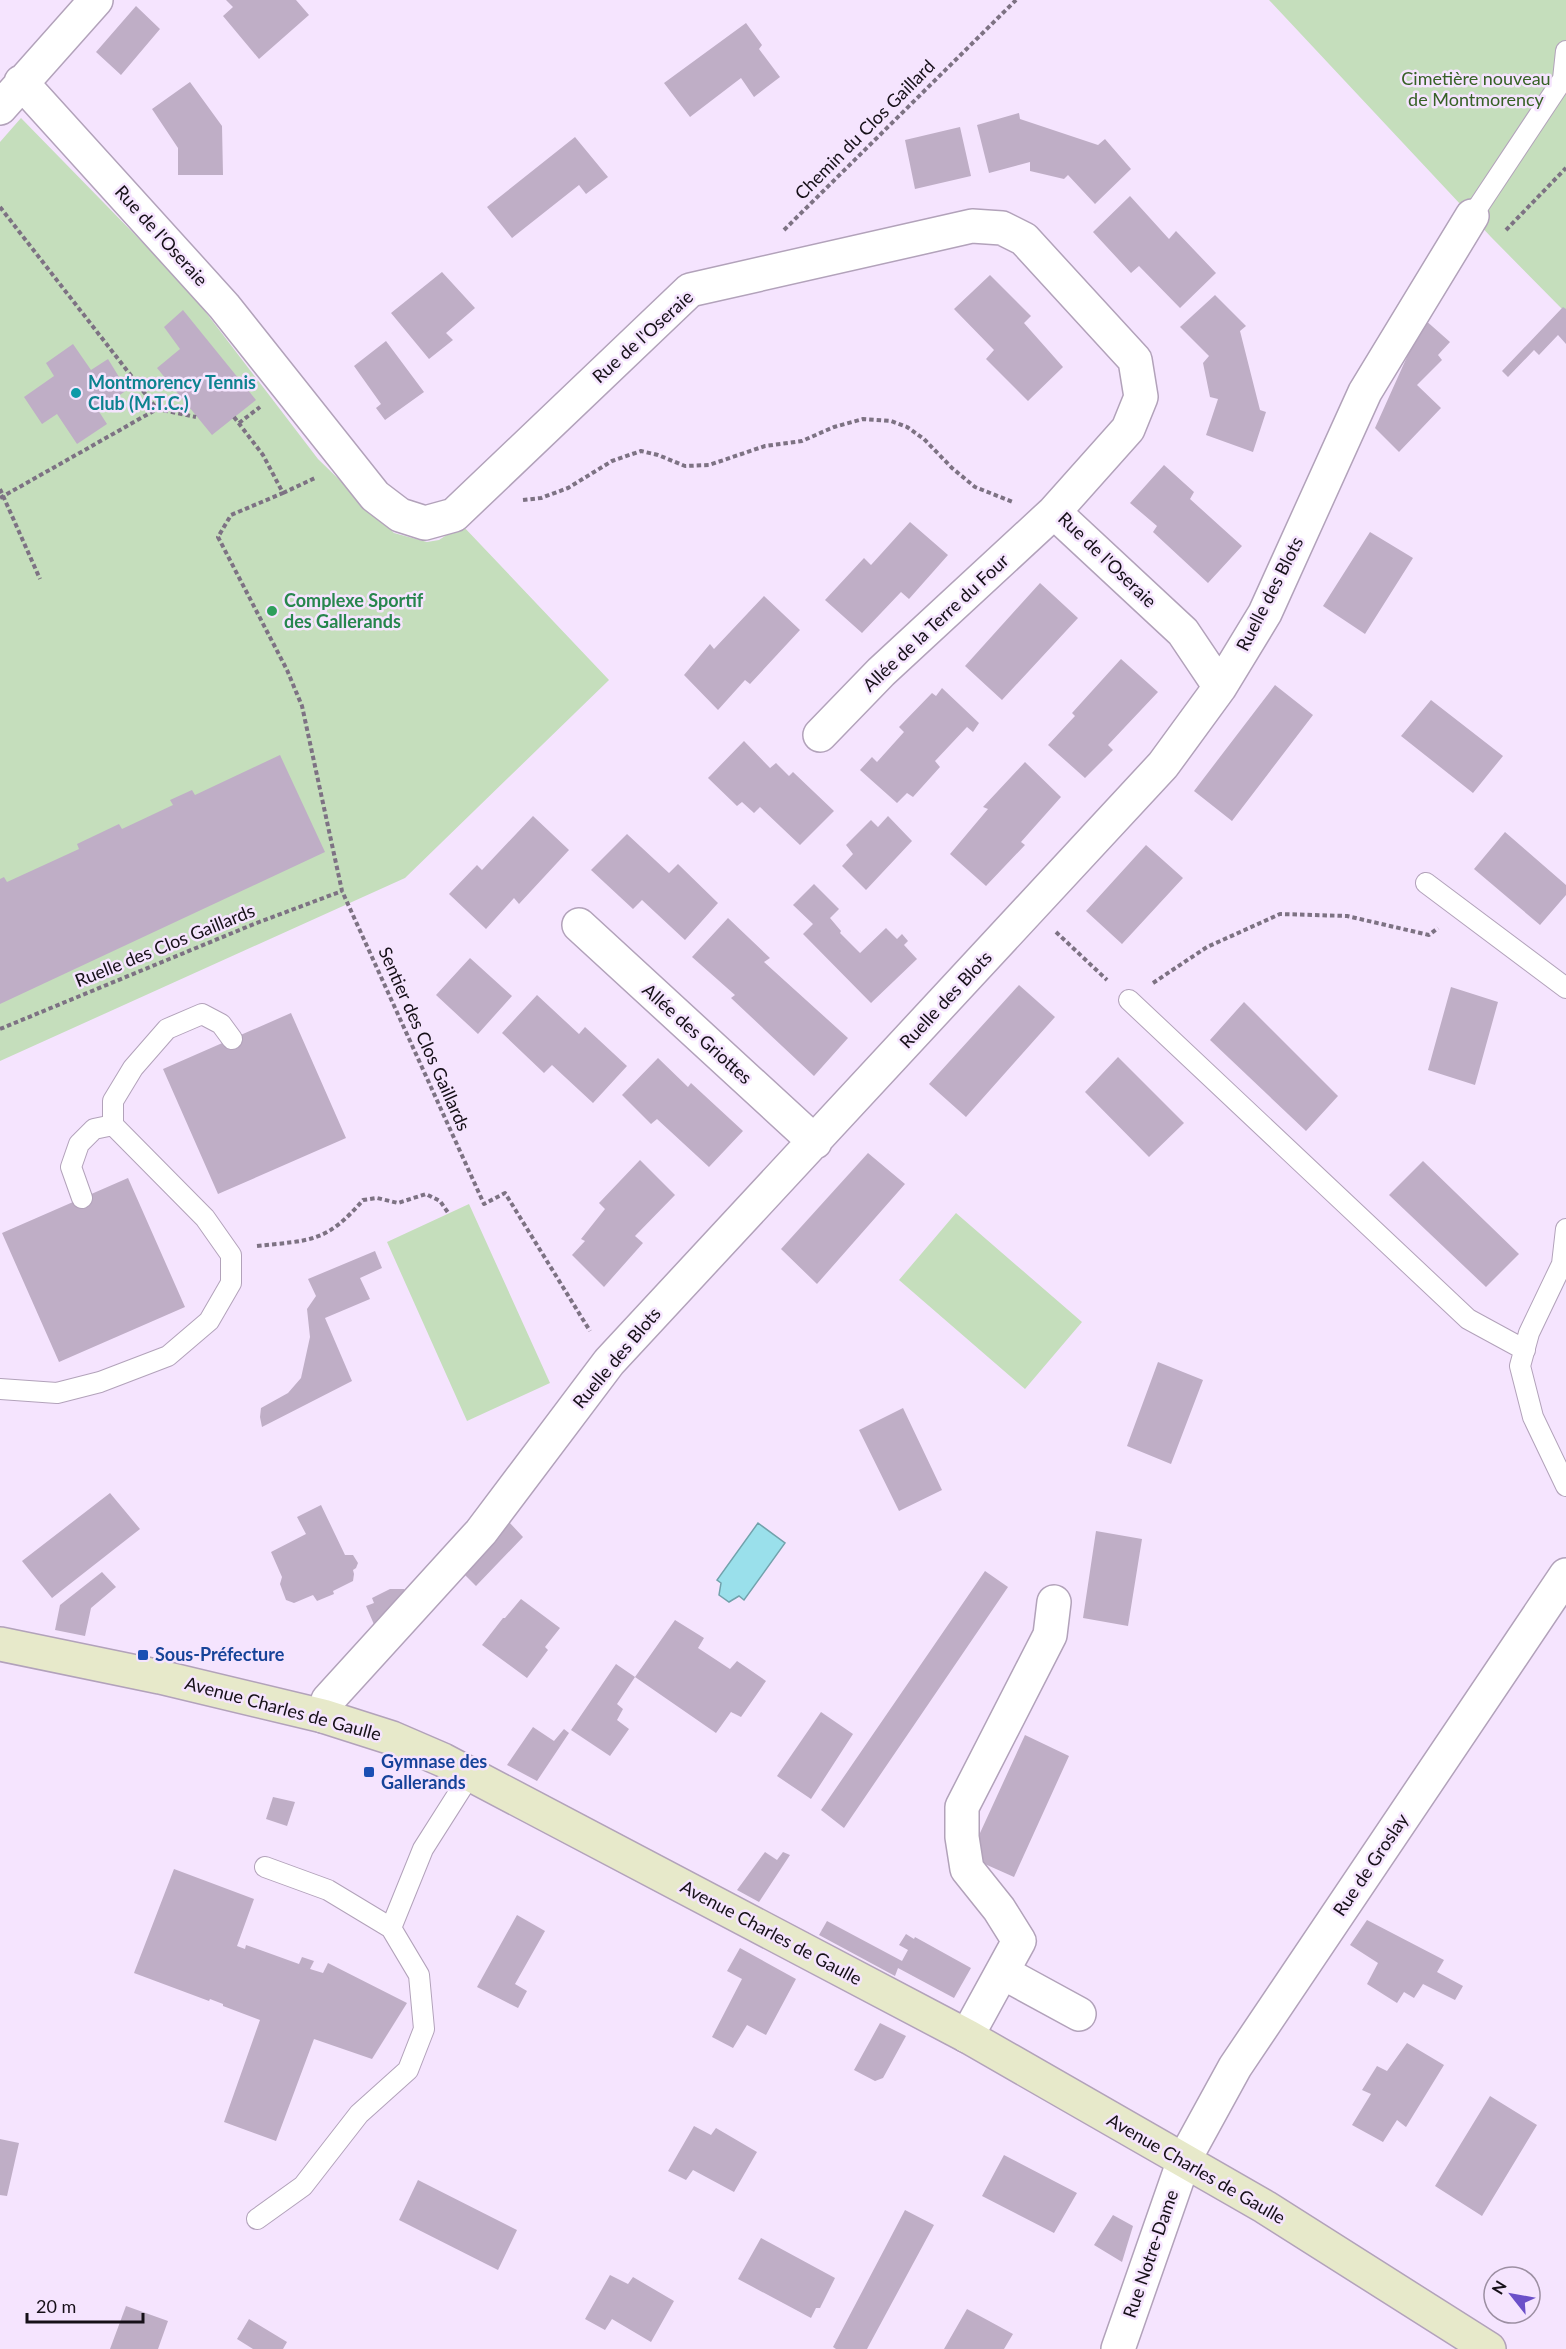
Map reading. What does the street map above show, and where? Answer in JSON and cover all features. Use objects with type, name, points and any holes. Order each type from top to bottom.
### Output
[{"type":"main road","name":"Avenue Charles de Gaulle","points":[[0,1644],[160,1677],[323,1716],[392,1738],[470,1775],[967,2036],[1265,2207],[1489,2349]]},
{"type":"street","points":[[0,108],[96,0]]},
{"type":"street","name":"Rue de l'Oseraie","points":[[21,82],[224,306],[375,496],[400,515],[425,523],[454,515],[690,290],[972,226],[1002,228],[1024,239],[1135,360],[1141,397],[1128,429],[1054,512],[1183,632],[1220,687]]},
{"type":"street","name":"Ruelle des Blots","points":[[323,1716],[328,1700],[481,1532],[609,1362],[1163,765],[1220,687],[1265,613],[1365,392],[1472,216]]},
{"type":"street","name":"Allée de la Terre du Four","points":[[820,735],[881,672],[1054,512]]},
{"type":"street","name":"Allée des Griottes","points":[[579,925],[815,1142]]},
{"type":"street","name":"Rue de Groslay","points":[[1184,2160],[1235,2067],[1566,1575]]},
{"type":"street","points":[[967,2036],[1018,1941],[999,1909],[967,1869],[962,1838],[962,1807],[1050,1635],[1054,1602]]},
{"type":"street","points":[[1002,1972],[1079,2014]]},
{"type":"street","name":"Rue Notre-Dame","points":[[1118,2349],[1184,2160]]},
{"type":"lane","points":[[1472,216],[1563,79],[1566,51]]},
{"type":"lane","points":[[1426,883],[1566,988]]},
{"type":"lane","points":[[1129,1000],[1468,1319],[1525,1350]]},
{"type":"lane","points":[[0,1389],[57,1393],[100,1382],[168,1356],[209,1321],[231,1283],[231,1255],[205,1218],[113,1125],[113,1101],[134,1068],[167,1029],[202,1014],[221,1024],[232,1039]]},
{"type":"lane","points":[[82,1198],[71,1167],[79,1144],[94,1129],[113,1125]]},
{"type":"lane","points":[[1566,1228],[1562,1264],[1529,1333],[1520,1366],[1533,1417],[1566,1486]]},
{"type":"lane","points":[[391,1928],[423,1849],[470,1775]]},
{"type":"lane","points":[[257,2219],[303,2186],[359,2114],[408,2070],[424,2029],[419,1975],[391,1928],[328,1890],[265,1867]]},
{"type":"path","name":"Chemin du Clos Gaillard","points":[[777,237],[1016,0]]},
{"type":"path","points":[[1506,230],[1566,168]]},
{"type":"path","points":[[0,207],[157,409],[196,417]]},
{"type":"path","points":[[2,498],[157,409]]},
{"type":"path","name":"Sentier des Clos Gaillards","points":[[234,417],[258,446],[283,492],[231,515],[218,537],[287,670],[302,706],[342,891],[484,1204],[505,1193],[609,1362]]},
{"type":"path","points":[[472,498],[500,503],[541,498],[568,488],[612,461],[641,451],[685,466],[710,465],[765,446],[802,441],[834,427],[863,419],[891,421],[906,427],[924,439],[951,468],[975,487],[1018,505],[1054,512]]},
{"type":"path","points":[[0,489],[2,498],[40,579]]},
{"type":"path","name":"Ruelle des Clos Gaillards","points":[[0,1029],[243,928],[342,891]]},
{"type":"path","points":[[1030,909],[1129,1000],[1207,947],[1280,915],[1347,916],[1429,935],[1462,910]]},
{"type":"path","points":[[231,1255],[258,1246],[318,1238],[345,1220],[363,1200],[377,1198],[398,1203],[426,1194],[440,1201],[449,1214]]},
{"type":"green space","name":"Cimetière nouveau de Montmorency","points":[[1269,0],[1566,0],[1566,313],[1491,237]]},
{"type":"green space","name":"Complexe Sportif des Gallerands","points":[[21,118],[188,289],[318,459],[394,533],[427,542],[439,540],[462,525],[609,680],[405,878],[0,1061],[0,142]]},
{"type":"green space","points":[[469,1204],[550,1383],[467,1421],[387,1242]]},
{"type":"green space","points":[[956,1213],[1082,1322],[1025,1389],[899,1280]]},
{"type":"shaded area","points":[[758,1523],[785,1543],[744,1600],[739,1596],[729,1602],[719,1595],[721,1583],[717,1580]]},
{"type":"building","points":[[226,0],[296,0],[309,15],[259,59],[223,16],[233,7]]},
{"type":"building","points":[[136,6],[160,29],[121,75],[96,52]]},
{"type":"building","points":[[746,23],[762,45],[759,49],[780,77],[754,97],[741,78],[690,117],[664,83]]},
{"type":"building","points":[[190,82],[222,126],[223,175],[178,175],[178,148],[152,109]]},
{"type":"building","points":[[1019,113],[1020,119],[1098,145],[1105,139],[1131,169],[1095,204],[1068,175],[1064,179],[1030,171],[1030,162],[989,173],[977,125]]},
{"type":"building","points":[[960,127],[971,176],[915,189],[905,140]]},
{"type":"building","points":[[575,137],[608,177],[586,194],[579,185],[512,238],[487,207]]},
{"type":"building","points":[[1130,196],[1169,239],[1176,231],[1216,273],[1180,308],[1139,266],[1131,273],[1093,232]]},
{"type":"building","points":[[442,272],[475,308],[446,333],[453,340],[429,359],[391,313]]},
{"type":"building","points":[[990,275],[1031,316],[1024,323],[1063,367],[1028,401],[986,359],[994,350],[954,309]]},
{"type":"building","points":[[1215,295],[1246,326],[1240,331],[1260,410],[1266,412],[1253,452],[1206,435],[1218,399],[1210,397],[1203,363],[1209,356],[1180,327]]},
{"type":"building","points":[[1563,307],[1566,309],[1566,344],[1558,335],[1539,355],[1534,350],[1508,377],[1502,371]]},
{"type":"building","points":[[183,310],[256,400],[212,435],[157,368],[180,349],[164,327]]},
{"type":"building","points":[[1424,319],[1450,342],[1438,355],[1442,360],[1417,385],[1441,408],[1399,452],[1375,428]]},
{"type":"building","points":[[386,341],[424,392],[385,420],[376,408],[381,404],[354,366]]},
{"type":"building","name":"Montmorency Tennis Club (M.T.C.)","points":[[73,344],[91,370],[108,359],[127,390],[98,410],[107,424],[77,444],[57,414],[42,424],[24,397],[54,376],[46,363]]},
{"type":"building","points":[[1164,465],[1194,492],[1190,499],[1242,546],[1208,583],[1153,532],[1157,526],[1130,503]]},
{"type":"building","points":[[910,522],[948,555],[909,599],[901,592],[862,633],[825,600],[864,558],[871,565]]},
{"type":"building","points":[[1370,532],[1413,558],[1365,634],[1323,606]]},
{"type":"building","points":[[1040,583],[1078,618],[1002,700],[965,666]]},
{"type":"building","points":[[764,596],[800,630],[750,684],[745,680],[718,710],[684,675],[710,644],[714,649]]},
{"type":"building","points":[[1121,659],[1158,692],[1108,745],[1113,750],[1085,778],[1048,745],[1075,716],[1072,713]]},
{"type":"building","points":[[1275,685],[1313,715],[1232,821],[1194,791]]},
{"type":"building","points":[[942,688],[979,723],[973,732],[967,727],[935,761],[940,767],[913,797],[907,793],[897,803],[860,770],[872,757],[877,762],[904,732],[899,727],[932,693],[936,696]]},
{"type":"building","points":[[1431,700],[1503,756],[1473,793],[1401,736]]},
{"type":"building","points":[[744,741],[770,768],[776,763],[789,776],[793,772],[834,811],[800,845],[760,807],[754,813],[742,802],[737,806],[708,778]]},
{"type":"building","points":[[280,755],[325,852],[0,1004],[0,879],[4,877],[7,882],[79,849],[77,844],[119,824],[122,829],[173,805],[170,800],[192,790],[195,795]]},
{"type":"building","points":[[1025,762],[1061,797],[1021,842],[1025,845],[986,886],[950,854],[988,809],[983,807]]},
{"type":"building","points":[[533,816],[569,850],[519,904],[514,898],[486,929],[449,894],[477,865],[482,870]]},
{"type":"building","points":[[888,816],[912,841],[866,890],[842,866],[853,854],[846,845],[871,820],[878,827]]},
{"type":"building","points":[[1505,832],[1566,885],[1566,895],[1540,925],[1474,869]]},
{"type":"building","points":[[627,834],[669,873],[678,864],[718,903],[685,940],[642,900],[633,909],[591,870]]},
{"type":"building","points":[[1146,845],[1183,878],[1122,944],[1086,911]]},
{"type":"building","points":[[814,884],[839,909],[830,918],[841,931],[840,933],[860,953],[886,928],[897,939],[902,934],[908,941],[904,945],[917,959],[871,1003],[803,934],[813,924],[793,905]]},
{"type":"building","points":[[728,918],[770,958],[764,962],[848,1038],[814,1076],[731,998],[735,995],[692,957]]},
{"type":"building","points":[[470,958],[512,996],[478,1034],[436,995]]},
{"type":"building","points":[[1019,985],[1055,1017],[966,1117],[929,1084]]},
{"type":"building","points":[[1451,987],[1498,1002],[1475,1085],[1428,1070]]},
{"type":"building","points":[[537,995],[579,1034],[585,1027],[627,1066],[593,1103],[552,1065],[544,1073],[502,1033]]},
{"type":"building","points":[[1244,1002],[1338,1096],[1306,1131],[1210,1040]]},
{"type":"building","points":[[291,1013],[346,1138],[218,1194],[163,1069]]},
{"type":"building","points":[[1118,1057],[1184,1123],[1149,1157],[1085,1092]]},
{"type":"building","points":[[658,1058],[688,1087],[691,1083],[743,1131],[709,1167],[657,1119],[651,1124],[622,1095]]},
{"type":"building","points":[[868,1153],[905,1184],[817,1284],[781,1249]]},
{"type":"building","points":[[640,1160],[675,1195],[635,1236],[643,1243],[604,1287],[572,1255],[585,1241],[581,1239],[605,1209],[599,1203]]},
{"type":"building","points":[[1423,1161],[1519,1254],[1486,1287],[1389,1195]]},
{"type":"building","points":[[128,1178],[185,1307],[59,1362],[2,1233]]},
{"type":"building","points":[[375,1251],[382,1268],[360,1278],[370,1299],[325,1318],[352,1381],[262,1427],[261,1408],[288,1393],[301,1378],[310,1337],[307,1309],[316,1296],[308,1279]]},
{"type":"building","points":[[1158,1362],[1203,1380],[1171,1464],[1127,1446]]},
{"type":"building","points":[[903,1408],[942,1490],[899,1511],[859,1430]]},
{"type":"building","points":[[110,1493],[140,1529],[52,1598],[22,1561]]},
{"type":"building","points":[[321,1505],[345,1555],[353,1555],[358,1563],[353,1570],[353,1581],[333,1591],[334,1594],[317,1601],[313,1595],[294,1603],[286,1600],[280,1584],[282,1577],[271,1552],[306,1534],[297,1517]]},
{"type":"building","points":[[509,1522],[523,1537],[476,1586],[461,1571]]},
{"type":"building","points":[[1096,1531],[1142,1539],[1128,1626],[1083,1618]]},
{"type":"building","points":[[985,1571],[1008,1587],[844,1828],[821,1810]]},
{"type":"building","points":[[102,1572],[116,1587],[91,1608],[85,1636],[55,1630],[60,1605]]},
{"type":"building","points":[[390,1589],[404,1589],[408,1595],[376,1629],[366,1606],[374,1603],[372,1598]]},
{"type":"building","points":[[521,1599],[560,1628],[545,1647],[548,1650],[527,1678],[482,1645]]},
{"type":"building","points":[[675,1620],[704,1638],[698,1648],[730,1669],[737,1661],[766,1681],[741,1717],[731,1712],[716,1733],[635,1677]]},
{"type":"building","points":[[616,1664],[635,1677],[617,1704],[623,1709],[617,1720],[629,1729],[610,1756],[571,1730]]},
{"type":"building","points":[[821,1712],[853,1734],[811,1799],[777,1776]]},
{"type":"building","points":[[533,1727],[554,1741],[564,1729],[569,1733],[537,1781],[507,1765]]},
{"type":"building","points":[[1025,1735],[1069,1756],[1014,1877],[969,1857]]},
{"type":"building","points":[[273,1797],[295,1802],[287,1826],[266,1819]]},
{"type":"building","points":[[765,1852],[777,1860],[783,1852],[790,1855],[759,1902],[737,1890]]},
{"type":"building","points":[[174,1869],[254,1899],[237,1946],[245,1949],[246,1945],[299,1964],[302,1957],[314,1961],[310,1969],[323,1973],[328,1963],[407,2003],[372,2059],[314,2039],[276,2141],[224,2122],[260,2020],[210,1999],[209,2001],[134,1973]]},
{"type":"building","points":[[517,1915],[545,1931],[515,1984],[527,1991],[518,2008],[477,1987]]},
{"type":"building","points":[[1367,1920],[1444,1960],[1437,1972],[1463,1986],[1455,2000],[1423,1984],[1414,1998],[1404,1992],[1397,2003],[1367,1984],[1378,1963],[1350,1945]]},
{"type":"building","points":[[827,1921],[902,1961],[908,1950],[899,1945],[906,1934],[971,1968],[954,1998],[898,1968],[895,1976],[819,1935]]},
{"type":"building","points":[[740,1948],[796,1979],[766,2035],[747,2025],[733,2048],[712,2037],[742,1979],[727,1971]]},
{"type":"building","points":[[880,2023],[906,2036],[883,2078],[875,2081],[854,2070]]},
{"type":"building","points":[[1407,2043],[1444,2065],[1406,2127],[1397,2120],[1383,2142],[1352,2125],[1371,2094],[1362,2090],[1377,2066],[1387,2071]]},
{"type":"building","points":[[1490,2096],[1537,2125],[1482,2216],[1435,2186]]},
{"type":"building","points":[[694,2126],[711,2135],[716,2128],[757,2152],[734,2192],[693,2170],[686,2180],[668,2171]]},
{"type":"building","points":[[0,2139],[19,2143],[7,2196],[0,2195]]},
{"type":"building","points":[[1004,2155],[1077,2193],[1054,2233],[982,2196]]},
{"type":"building","points":[[418,2180],[517,2230],[498,2270],[399,2220]]},
{"type":"building","points":[[905,2210],[934,2225],[867,2349],[836,2349],[833,2347]]},
{"type":"building","points":[[1113,2215],[1133,2226],[1122,2262],[1094,2245]]},
{"type":"building","points":[[761,2238],[835,2278],[820,2308],[816,2308],[811,2318],[738,2279]]},
{"type":"building","points":[[610,2275],[628,2284],[633,2277],[674,2301],[651,2342],[612,2319],[605,2330],[585,2319]]},
{"type":"building","points":[[126,2306],[168,2321],[158,2349],[110,2349]]},
{"type":"building","points":[[967,2309],[1013,2334],[1004,2349],[944,2349]]},
{"type":"building","points":[[249,2319],[287,2342],[283,2349],[253,2349],[237,2339]]},
{"type":"place","name":"Montmorency Tennis Club (M.T.C.)","points":[[76,393]]},
{"type":"place","name":"Complexe Sportif des Gallerands","points":[[272,611]]},
{"type":"place","name":"Sous-Préfecture","points":[[143,1655]]},
{"type":"place","name":"Gymnase des Gallerands","points":[[369,1772]]}]
